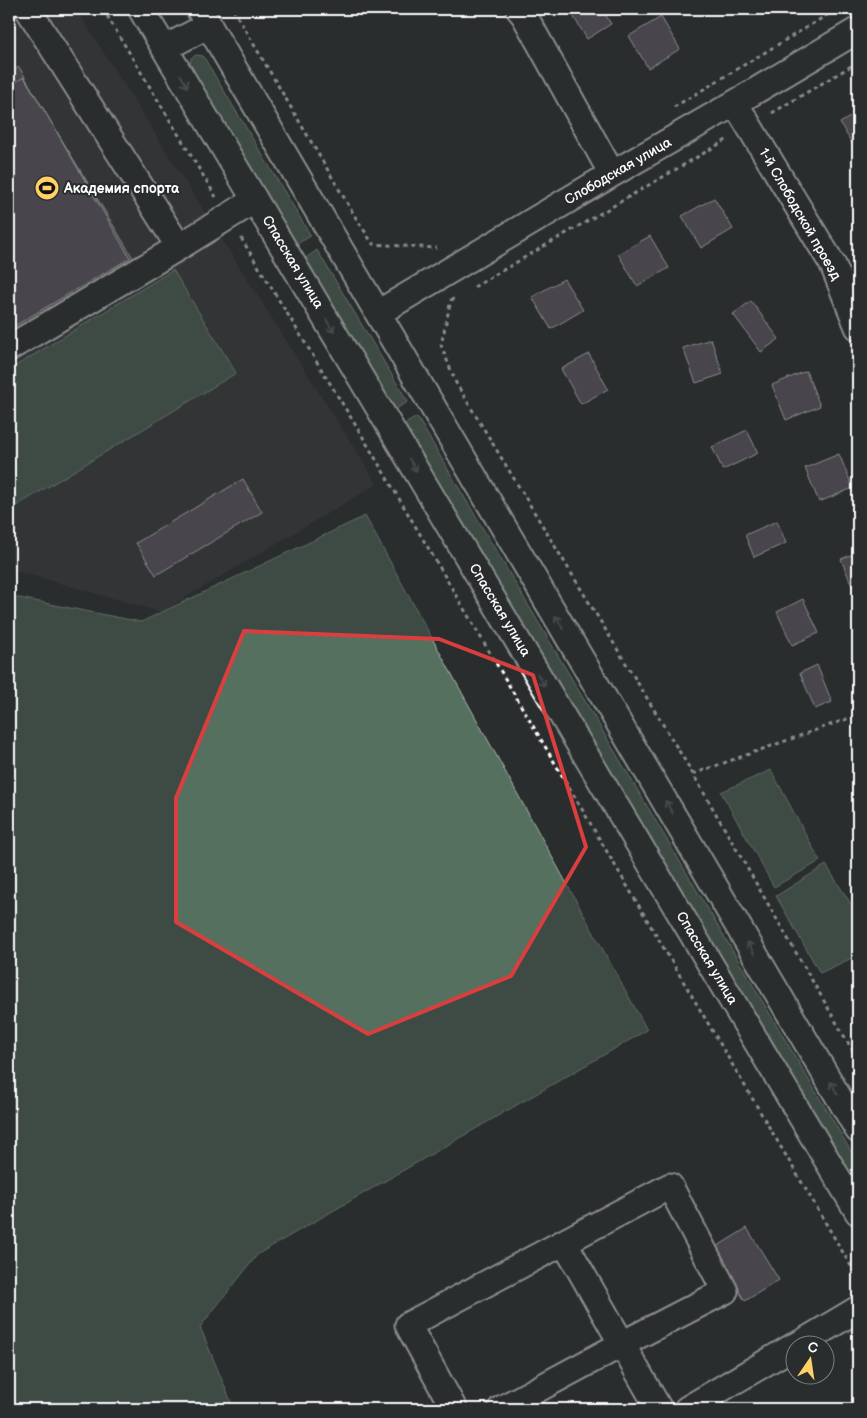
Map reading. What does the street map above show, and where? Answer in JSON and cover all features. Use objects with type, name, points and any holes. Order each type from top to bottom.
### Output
[{"type":"street","points":[[28,9],[179,247]]},
{"type":"street","name":"Спасская улица","points":[[142,9],[858,1212]]},
{"type":"street","points":[[519,9],[612,174]]},
{"type":"street","points":[[165,48],[204,17],[858,1130]]},
{"type":"street","name":"Слободская улица","points":[[378,314],[858,30]]},
{"type":"street","name":"1-й Слободской проезд","points":[[735,103],[833,265],[858,327]]},
{"type":"street","points":[[9,348],[256,200]]},
{"type":"street","points":[[454,1409],[408,1325],[670,1186],[725,1290],[501,1409]]},
{"type":"street","points":[[564,1242],[659,1409]]},
{"type":"street","points":[[812,1336],[858,1309]]},
{"type":"street","points":[[687,1409],[784,1352]]},
{"type":"path","points":[[103,9],[364,439],[858,1278]]},
{"type":"path","points":[[233,9],[373,244],[444,249],[472,289],[858,62]]},
{"type":"path","points":[[458,296],[451,300],[442,344],[456,383],[693,774],[858,1060]]},
{"type":"path","points":[[693,774],[858,715]]},
{"type":"highlighted area","points":[[244,631],[439,639],[533,675],[586,847],[511,976],[368,1034],[176,922],[176,798]]},
{"type":"shaded area","points":[[9,9],[76,9],[377,484],[161,612],[9,569]]},
{"type":"green space","points":[[196,55],[203,56],[311,236],[295,245],[190,65],[191,58]]},
{"type":"green space","points":[[317,250],[408,402],[394,410],[303,260]]},
{"type":"green space","points":[[173,270],[236,373],[16,506],[9,495],[9,370]]},
{"type":"green space","points":[[417,417],[858,1163],[858,1195],[403,425]]},
{"type":"green space","points":[[365,516],[647,1030],[258,1254],[200,1327],[234,1409],[9,1409],[9,596],[141,622]]},
{"type":"green space","points":[[771,770],[820,861],[774,887],[721,792]]},
{"type":"green space","points":[[826,865],[858,915],[858,955],[820,973],[776,896]]},
{"type":"building","points":[[569,9],[602,9],[611,24],[587,39]]},
{"type":"building","points":[[661,17],[680,49],[648,68],[629,36]]},
{"type":"building","points":[[19,67],[130,258],[9,329],[9,73]]},
{"type":"building","points":[[24,77],[136,263],[9,339],[9,86]]},
{"type":"building","points":[[858,112],[858,154],[840,123]]},
{"type":"building","points":[[714,198],[733,229],[701,248],[682,216]]},
{"type":"building","points":[[650,236],[669,268],[637,286],[618,254]]},
{"type":"building","points":[[564,279],[583,310],[551,329],[532,297]]},
{"type":"building","points":[[751,301],[779,339],[761,352],[733,314]]},
{"type":"building","points":[[711,339],[723,374],[696,383],[683,348]]},
{"type":"building","points":[[589,354],[608,389],[581,404],[561,369]]},
{"type":"building","points":[[806,371],[820,406],[786,420],[772,385]]},
{"type":"building","points":[[747,430],[758,453],[723,470],[712,447]]},
{"type":"building","points":[[839,454],[853,488],[819,502],[805,468]]},
{"type":"building","points":[[243,479],[262,512],[156,575],[136,543]]},
{"type":"building","points":[[777,521],[786,543],[754,557],[745,535]]},
{"type":"building","points":[[858,552],[858,591],[855,593],[841,559]]},
{"type":"building","points":[[803,599],[819,633],[792,645],[777,612]]},
{"type":"building","points":[[817,665],[832,702],[815,709],[800,673]]},
{"type":"building","points":[[747,1228],[779,1280],[745,1301],[713,1249]]},
{"type":"place","name":"Академия спорта","points":[[47,188]]}]
